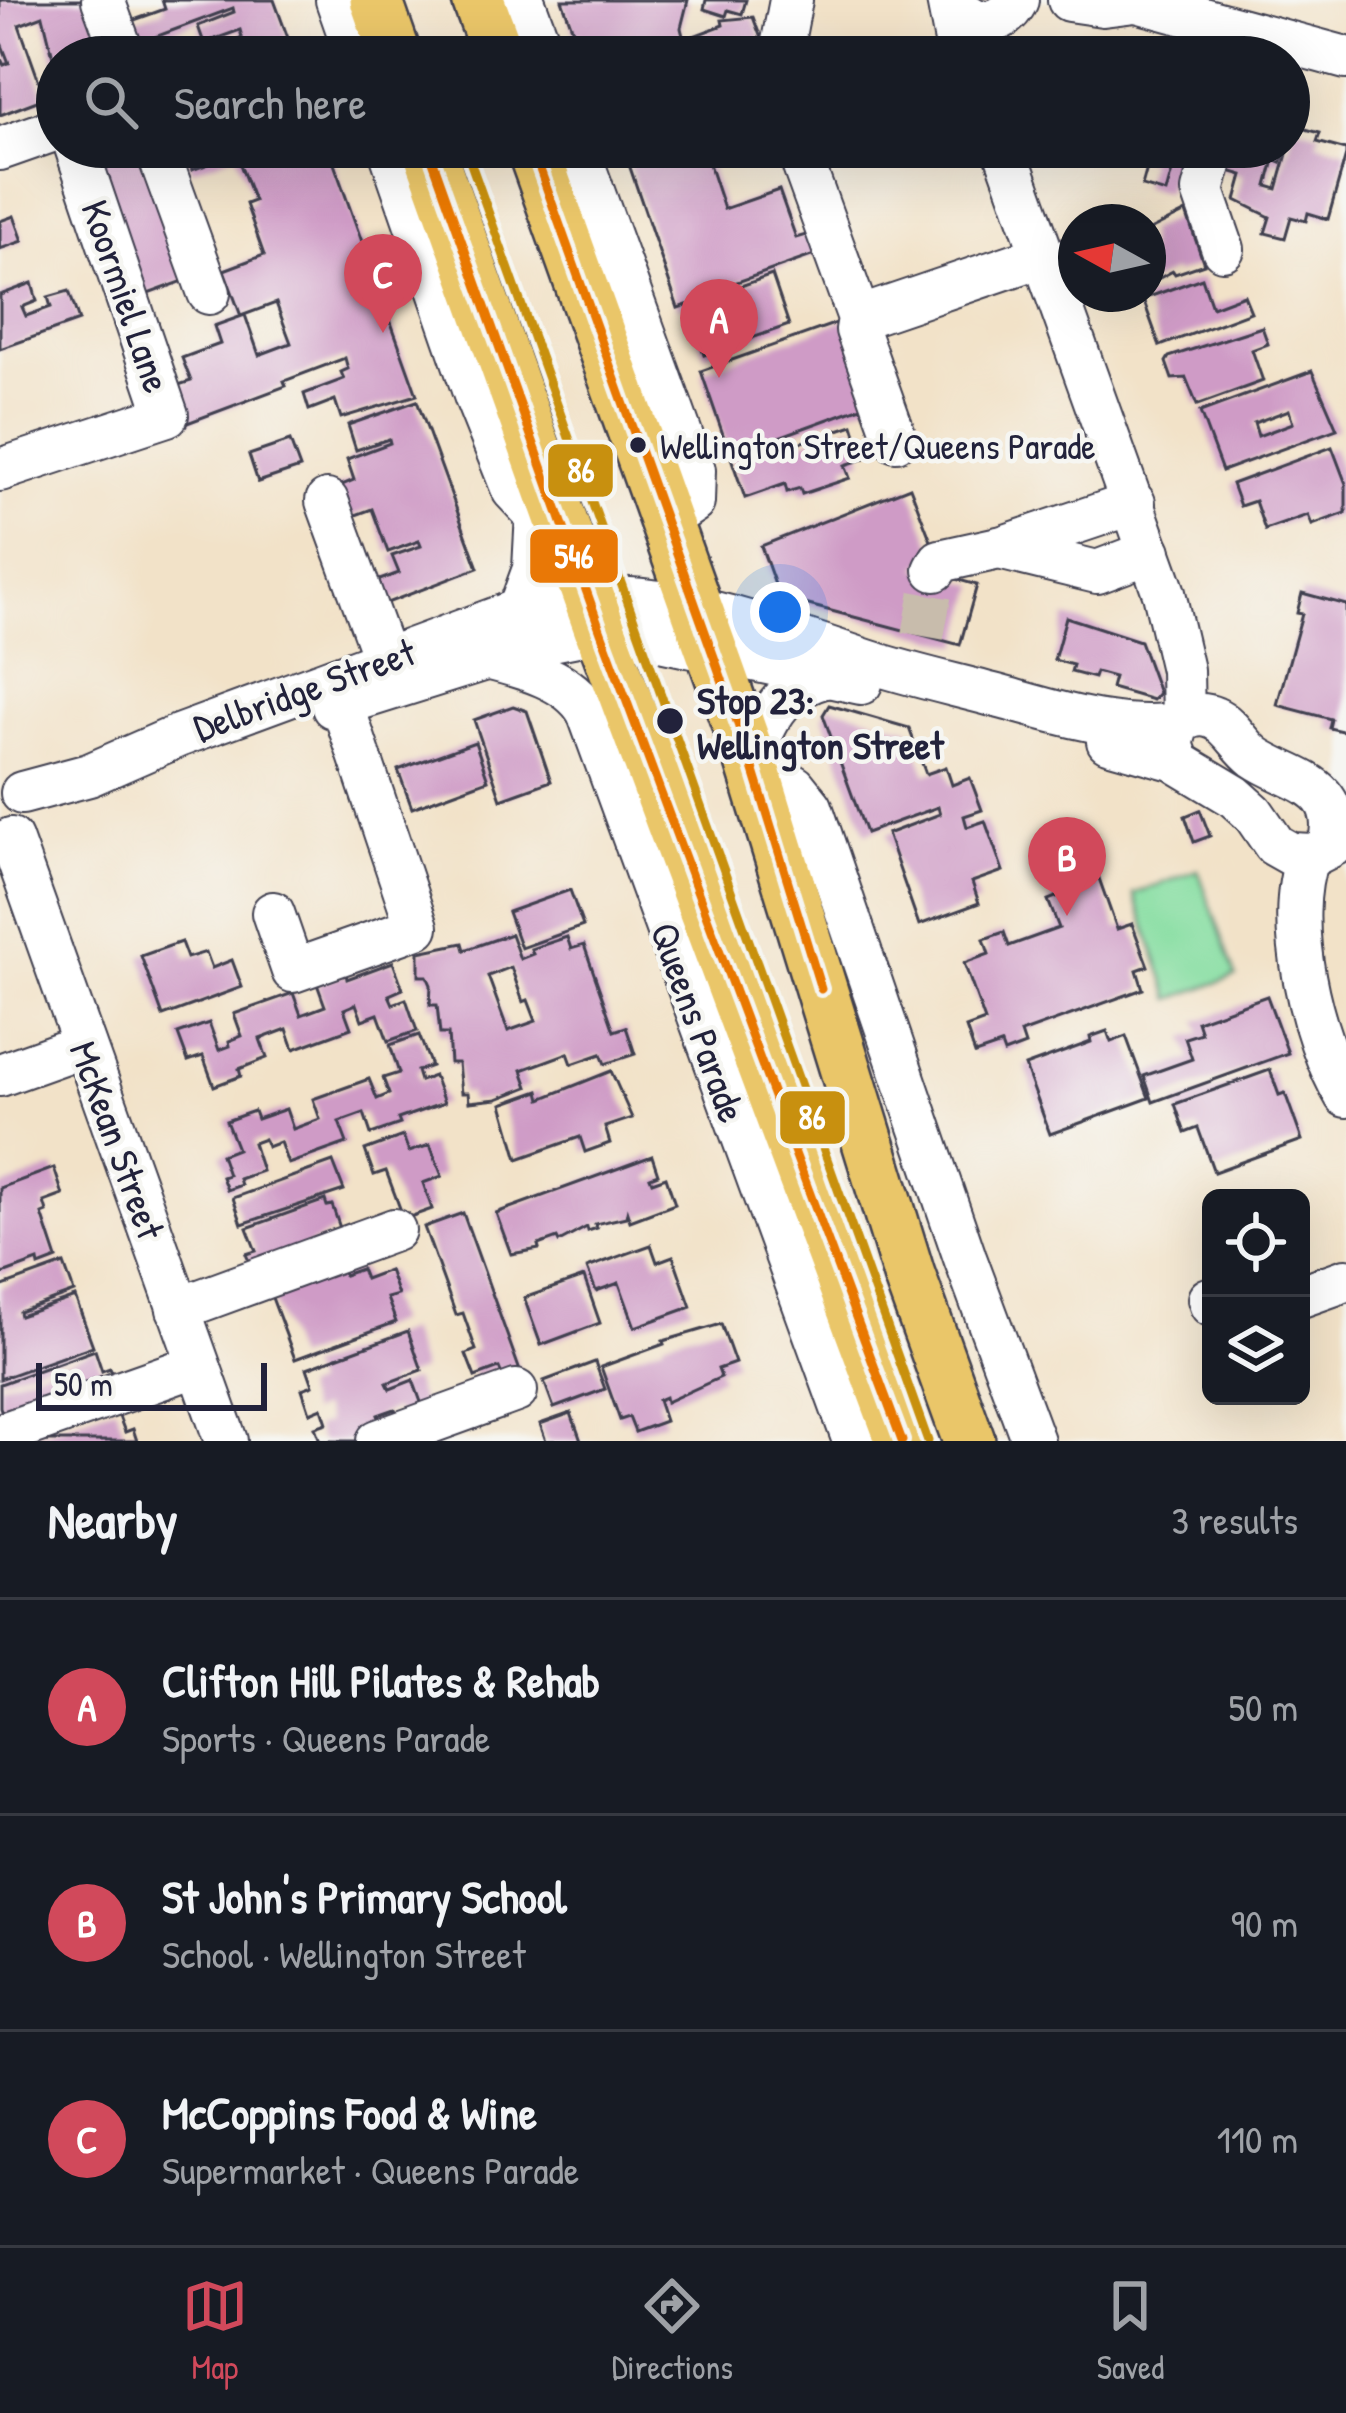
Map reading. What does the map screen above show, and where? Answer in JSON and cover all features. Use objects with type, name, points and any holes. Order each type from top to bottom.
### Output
[{"type":"main road","points":[[478,0],[491,36]]},
{"type":"main road","points":[[358,5],[381,36]]},
{"type":"main road","name":"Queens Parade","points":[[435,168],[550,520],[596,616],[669,879],[853,1373],[902,1441]]},
{"type":"main road","points":[[540,168],[750,758],[909,1275],[969,1441]]},
{"type":"street","points":[[103,0],[116,36]]},
{"type":"street","points":[[523,0],[536,36]]},
{"type":"street","points":[[784,36],[791,0]]},
{"type":"street","points":[[950,0],[975,20],[992,23],[1013,16]]},
{"type":"street","points":[[950,0],[956,36]]},
{"type":"street","points":[[1069,0],[1103,5],[1134,1],[1224,36]]},
{"type":"street","points":[[357,36],[358,5]]},
{"type":"street","points":[[1310,53],[1346,58]]},
{"type":"street","points":[[0,149],[36,136]]},
{"type":"street","name":"Koormiel Lane","points":[[0,470],[167,415],[83,168]]},
{"type":"street","points":[[164,168],[209,293]]},
{"type":"street","name":"Queens Parade","points":[[396,168],[515,494],[550,520],[519,610]]},
{"type":"street","points":[[585,168],[694,470],[693,502],[666,520]]},
{"type":"street","points":[[805,168],[859,318],[857,330],[896,440]]},
{"type":"street","points":[[1012,168],[1164,593],[1181,663],[1179,735]]},
{"type":"street","points":[[1209,168],[1203,191],[1223,249]]},
{"type":"street","points":[[859,318],[1044,255]]},
{"type":"street","points":[[327,501],[385,660]]},
{"type":"street","points":[[935,570],[940,561],[999,548],[1134,503]]},
{"type":"street","points":[[999,548],[1097,572],[1150,552]]},
{"type":"street","points":[[1164,593],[1202,663],[1230,730]]},
{"type":"street","name":"Delbridge Street","points":[[13,815],[145,749],[519,610],[546,603],[596,616]]},
{"type":"street","points":[[596,616],[660,639],[704,631],[917,668],[975,703],[1179,735],[1280,848],[1328,846]]},
{"type":"street","name":"Delbridge Street","points":[[13,815],[556,638],[596,616]]},
{"type":"street","points":[[704,631],[827,676]]},
{"type":"street","name":"Queens Parade","points":[[487,658],[540,675],[581,699],[669,879]]},
{"type":"street","points":[[917,668],[827,676],[800,685],[781,699],[750,758],[795,788],[811,807],[965,1258],[1033,1441]]},
{"type":"street","points":[[273,913],[293,971],[417,927],[342,704]]},
{"type":"street","points":[[1179,735],[1204,715],[1230,730],[1259,760],[1331,787],[1340,806],[1338,829],[1298,889],[1296,919],[1333,1026],[1333,1072],[1346,1096]]},
{"type":"street","name":"McKean Street","points":[[13,815],[84,1045],[226,1441]]},
{"type":"street","points":[[1262,826],[1279,932],[1295,981],[1333,1026]]},
{"type":"street","points":[[0,1076],[84,1045]]},
{"type":"street","points":[[178,1309],[394,1230]]},
{"type":"street","points":[[909,1275],[965,1258]]},
{"type":"street","points":[[1310,1293],[1346,1280]]},
{"type":"street","points":[[0,1435],[198,1364]]},
{"type":"street","name":"Queens Parade","points":[[853,1373],[854,1441]]},
{"type":"street","points":[[378,1441],[516,1391]]},
{"type":"green space","points":[[1198,870],[1236,976],[1171,999],[1134,894]]},
{"type":"building","points":[[0,0],[86,0],[102,36],[48,36],[43,16],[19,25],[36,73],[36,101],[0,115],[0,57],[4,65],[9,63],[0,40]]},
{"type":"building","points":[[162,0],[274,0],[287,36],[242,36],[240,30],[202,36],[198,26],[234,12],[233,8],[158,36],[127,36],[123,24],[165,9]]},
{"type":"building","points":[[562,0],[688,0],[683,36],[575,36]]},
{"type":"building","points":[[706,0],[746,0],[742,14],[728,10],[726,16],[704,9]]},
{"type":"building","points":[[753,17],[760,36],[694,36],[723,25],[722,20]]},
{"type":"building","points":[[1310,130],[1320,133],[1317,142],[1346,150],[1328,219],[1308,213],[1306,221],[1291,217],[1285,238],[1265,233],[1270,217],[1236,200],[1243,175],[1218,168],[1272,168],[1267,186],[1277,189],[1283,168],[1310,168]]},
{"type":"building","points":[[91,168],[146,168],[192,278],[137,298]]},
{"type":"building","points":[[241,168],[336,168],[417,395],[341,418],[335,400],[309,410],[304,394],[344,379],[345,358],[182,425],[169,388],[191,381],[182,358],[220,344],[214,326],[245,315],[259,355],[291,343],[276,303],[241,316],[224,270],[264,255],[246,204],[254,201]]},
{"type":"building","points":[[630,168],[710,168],[724,209],[779,190],[796,238],[816,232],[823,252],[717,289],[718,294],[772,275],[789,325],[704,355],[687,305],[678,308]]},
{"type":"building","points":[[1147,168],[1173,168],[1166,193],[1142,186]]},
{"type":"building","points":[[1186,212],[1204,264],[1166,275],[1166,222]]},
{"type":"building","points":[[14,216],[23,241],[0,249],[0,221]]},
{"type":"building","points":[[1202,278],[1212,307],[1244,295],[1251,312],[1160,346],[1148,312],[1166,312],[1166,291]]},
{"type":"building","points":[[32,283],[37,301],[22,307],[26,316],[51,307],[48,297],[69,291],[79,321],[0,349],[0,295]]},
{"type":"building","points":[[845,320],[875,402],[771,440],[775,451],[853,425],[864,459],[845,465],[850,478],[802,494],[800,488],[787,492],[785,484],[745,498],[701,371]]},
{"type":"building","points":[[1262,327],[1268,344],[1252,350],[1263,381],[1197,405],[1186,378],[1172,379],[1166,362],[1169,357]]},
{"type":"building","points":[[1312,371],[1337,429],[1222,471],[1200,412]],"holes":[[[1289,410],[1293,423],[1258,436],[1254,423]]]},
{"type":"building","points":[[417,401],[478,568],[374,608],[366,585],[399,573],[392,556],[421,546],[419,541],[388,552],[372,509],[342,520],[330,490],[354,480],[347,459],[390,443],[389,439],[356,450],[348,425]]},
{"type":"building","points":[[290,441],[300,468],[258,482],[249,455]]},
{"type":"building","points":[[1332,447],[1346,484],[1346,513],[1312,525],[1308,515],[1265,530],[1255,501],[1240,506],[1232,484]]},
{"type":"building","points":[[910,487],[936,554],[916,568],[977,585],[960,645],[778,593],[761,546]]},
{"type":"building","points":[[1302,593],[1346,605],[1346,732],[1329,728],[1331,719],[1277,705],[1302,614],[1297,613]]},
{"type":"building","points":[[1066,617],[1140,641],[1159,693],[1153,700],[1111,688],[1114,677],[1071,672],[1073,665],[1054,660]]},
{"type":"building","points":[[829,705],[909,728],[926,774],[946,767],[952,785],[970,778],[982,810],[964,816],[967,827],[985,821],[1003,871],[972,882],[979,903],[919,925],[887,834],[940,814],[938,807],[866,833],[823,715]]},
{"type":"building","points":[[513,706],[527,711],[551,781],[501,799],[474,720]]},
{"type":"building","points":[[475,742],[488,780],[412,808],[398,770]]},
{"type":"building","points":[[1200,810],[1210,836],[1194,842],[1185,816]]},
{"type":"building","points":[[1096,870],[1117,929],[1132,924],[1148,966],[1137,970],[1143,989],[1021,1033],[1025,1045],[1004,1053],[1001,1045],[975,1054],[966,1028],[985,1021],[964,963],[989,954],[984,939],[1004,932],[1009,946],[1059,928],[1048,900],[1061,895],[1058,884]]},
{"type":"building","points":[[570,890],[583,926],[521,948],[508,912]]},
{"type":"building","points":[[511,934],[520,959],[533,954],[531,949],[567,937],[571,949],[584,945],[614,1031],[626,1027],[635,1054],[605,1064],[601,1054],[572,1064],[568,1053],[522,1070],[528,1087],[497,1099],[469,1102],[468,1093],[461,1093],[458,1063],[450,1063],[448,1034],[440,1034],[437,1005],[430,1005],[431,985],[427,976],[419,976],[419,952],[463,943],[465,950]],"holes":[[[511,967],[523,1002],[528,1000],[536,1021],[508,1031],[488,976]]]},
{"type":"building","points":[[181,942],[187,958],[206,952],[212,968],[232,960],[242,987],[163,1016],[141,956]]},
{"type":"building","points":[[393,962],[403,989],[389,995],[393,1004],[406,999],[417,1031],[388,1041],[378,1014],[362,1020],[356,1004],[344,1009],[351,1028],[294,1049],[287,1029],[260,1039],[267,1058],[239,1069],[241,1076],[214,1086],[203,1056],[188,1061],[178,1034],[209,1023],[219,1050],[242,1036],[234,1014],[293,993],[301,1015],[325,1006],[317,984]]},
{"type":"building","points":[[1267,996],[1288,1053],[1153,1102],[1144,1076],[1192,1059],[1185,1038],[1201,1033],[1197,1021]]},
{"type":"building","points":[[1107,1031],[1111,1042],[1126,1036],[1149,1098],[1050,1134],[1025,1066],[1091,1042],[1090,1037]]},
{"type":"building","points":[[419,1035],[431,1066],[417,1071],[420,1081],[434,1076],[444,1103],[371,1134],[364,1113],[339,1122],[347,1143],[288,1164],[280,1142],[267,1147],[264,1139],[253,1143],[262,1171],[239,1179],[241,1185],[227,1190],[221,1155],[237,1149],[226,1121],[254,1111],[257,1119],[286,1109],[293,1129],[320,1119],[313,1099],[369,1079],[377,1099],[389,1094],[383,1078],[399,1073],[390,1045]]},
{"type":"building","points":[[1270,1070],[1279,1095],[1285,1093],[1302,1140],[1214,1172],[1198,1128],[1185,1133],[1175,1104]]},
{"type":"building","points":[[611,1071],[632,1118],[605,1127],[610,1143],[585,1152],[580,1137],[518,1159],[502,1104],[539,1091],[541,1099]]},
{"type":"building","points":[[403,1136],[409,1152],[430,1145],[442,1176],[423,1183],[432,1209],[404,1219],[386,1171],[374,1175],[365,1150]]},
{"type":"building","points":[[652,1156],[658,1174],[650,1177],[652,1182],[666,1177],[675,1204],[630,1221],[627,1212],[626,1217],[595,1224],[597,1228],[588,1231],[587,1227],[559,1242],[557,1238],[538,1245],[539,1249],[511,1254],[496,1213]]},
{"type":"building","points":[[333,1162],[344,1190],[242,1224],[233,1198]]},
{"type":"building","points":[[54,1168],[63,1195],[44,1202],[47,1212],[42,1214],[57,1259],[0,1275],[0,1188]]},
{"type":"building","points":[[325,1200],[327,1206],[332,1205],[340,1228],[254,1274],[246,1254],[256,1251],[247,1228]]},
{"type":"building","points":[[463,1213],[520,1371],[503,1377],[499,1368],[475,1377],[466,1354],[476,1350],[463,1313],[456,1315],[424,1227]]},
{"type":"building","points":[[651,1245],[657,1262],[673,1256],[691,1307],[635,1327],[619,1283],[596,1291],[587,1268]]},
{"type":"building","points":[[64,1264],[74,1292],[19,1312],[20,1316],[75,1297],[93,1346],[0,1379],[0,1287]]},
{"type":"building","points":[[342,1267],[344,1275],[361,1269],[365,1279],[389,1270],[398,1295],[387,1298],[396,1322],[295,1359],[268,1287]]},
{"type":"building","points":[[584,1277],[600,1323],[541,1345],[524,1298]]},
{"type":"building","points":[[721,1324],[735,1363],[718,1369],[721,1377],[666,1402],[665,1397],[658,1400],[665,1421],[635,1432],[629,1417],[620,1420],[601,1367]]},
{"type":"building","points":[[408,1331],[422,1370],[387,1383],[390,1389],[413,1380],[426,1416],[401,1425],[395,1409],[378,1415],[384,1431],[357,1441],[320,1441],[315,1427],[327,1423],[322,1408],[310,1413],[302,1389],[313,1385],[307,1368]]},
{"type":"building","points":[[95,1350],[102,1371],[110,1368],[117,1387],[7,1426],[0,1407],[0,1384]]},
{"type":"building","points":[[595,1362],[605,1389],[554,1408],[544,1381]]},
{"type":"building","points":[[115,1406],[125,1432],[133,1429],[137,1441],[18,1441]]},
{"type":"building","points":[[571,1413],[581,1441],[546,1441],[540,1424]]},
{"type":"tunnel","points":[[923,636],[935,570]]},
{"type":"transit line","name":"546","points":[[435,168],[601,632],[902,1441]]},
{"type":"transit line","name":"86","points":[[473,168],[928,1441]]},
{"type":"transit line","name":"546","points":[[539,168],[750,758],[821,989]]},
{"type":"place","name":"McCoppins Food & Wine","points":[[383,333]]},
{"type":"place","name":"Clifton Hill Pilates & Rehab","points":[[719,378]]},
{"type":"place","name":"Wellington Street/Queens Parade","points":[[638,445]]},
{"type":"place","name":"Stop 23: Wellington Street","points":[[670,721]]},
{"type":"place","name":"St John's Primary School","points":[[1067,916]]}]
